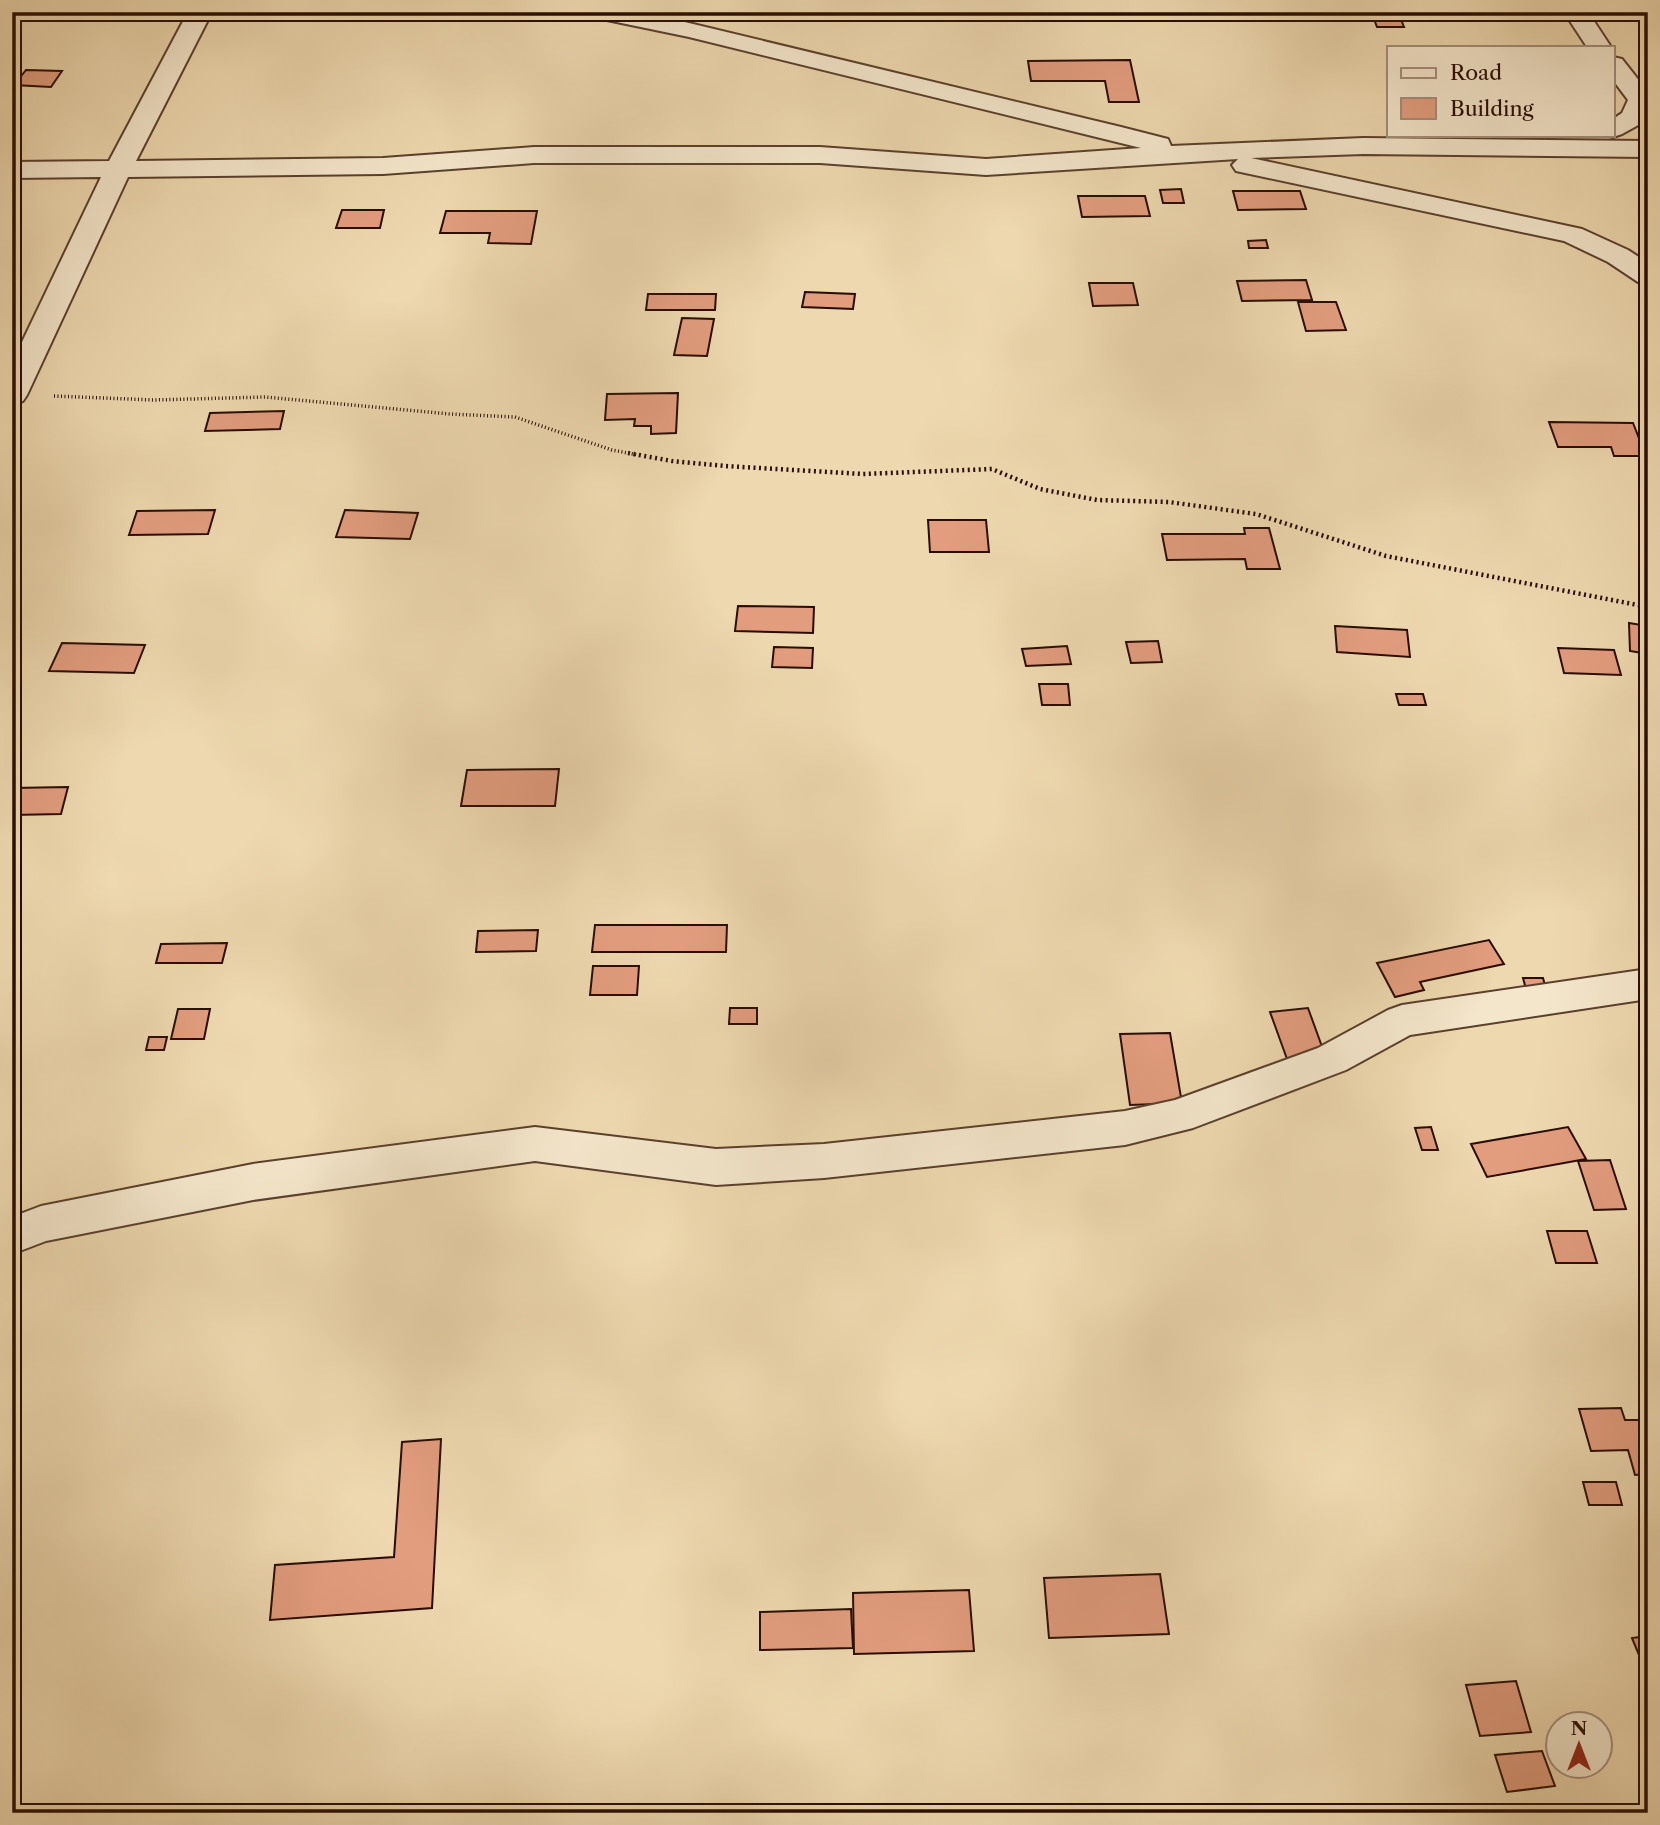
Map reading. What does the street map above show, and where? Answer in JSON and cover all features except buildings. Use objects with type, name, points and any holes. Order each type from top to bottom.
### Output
[{"type":"street","points":[[14,392],[118,169],[200,12]]},
{"type":"street","points":[[602,12],[657,20],[777,52],[994,102],[1187,153],[1572,234],[1618,256],[1648,276]]},
{"type":"street","points":[[1576,12],[1598,46]]},
{"type":"street","points":[[1614,65],[1641,100],[1633,118],[1614,128]]},
{"type":"street","points":[[1554,148],[1599,136]]},
{"type":"street","points":[[12,170],[383,166],[534,155],[820,155],[986,167],[1187,153],[1363,146],[1648,149]]},
{"type":"street","points":[[12,1236],[41,1224],[253,1182],[535,1144],[716,1167],[824,1161],[1125,1128],[1178,1116],[1332,1059],[1402,1021],[1648,984]]},
{"type":"path","points":[[14,392],[86,399],[265,397],[450,414],[515,416],[612,450],[672,461],[725,466],[863,474],[992,469],[1040,489],[1097,500],[1169,502],[1256,514],[1386,556],[1648,607]]}]
